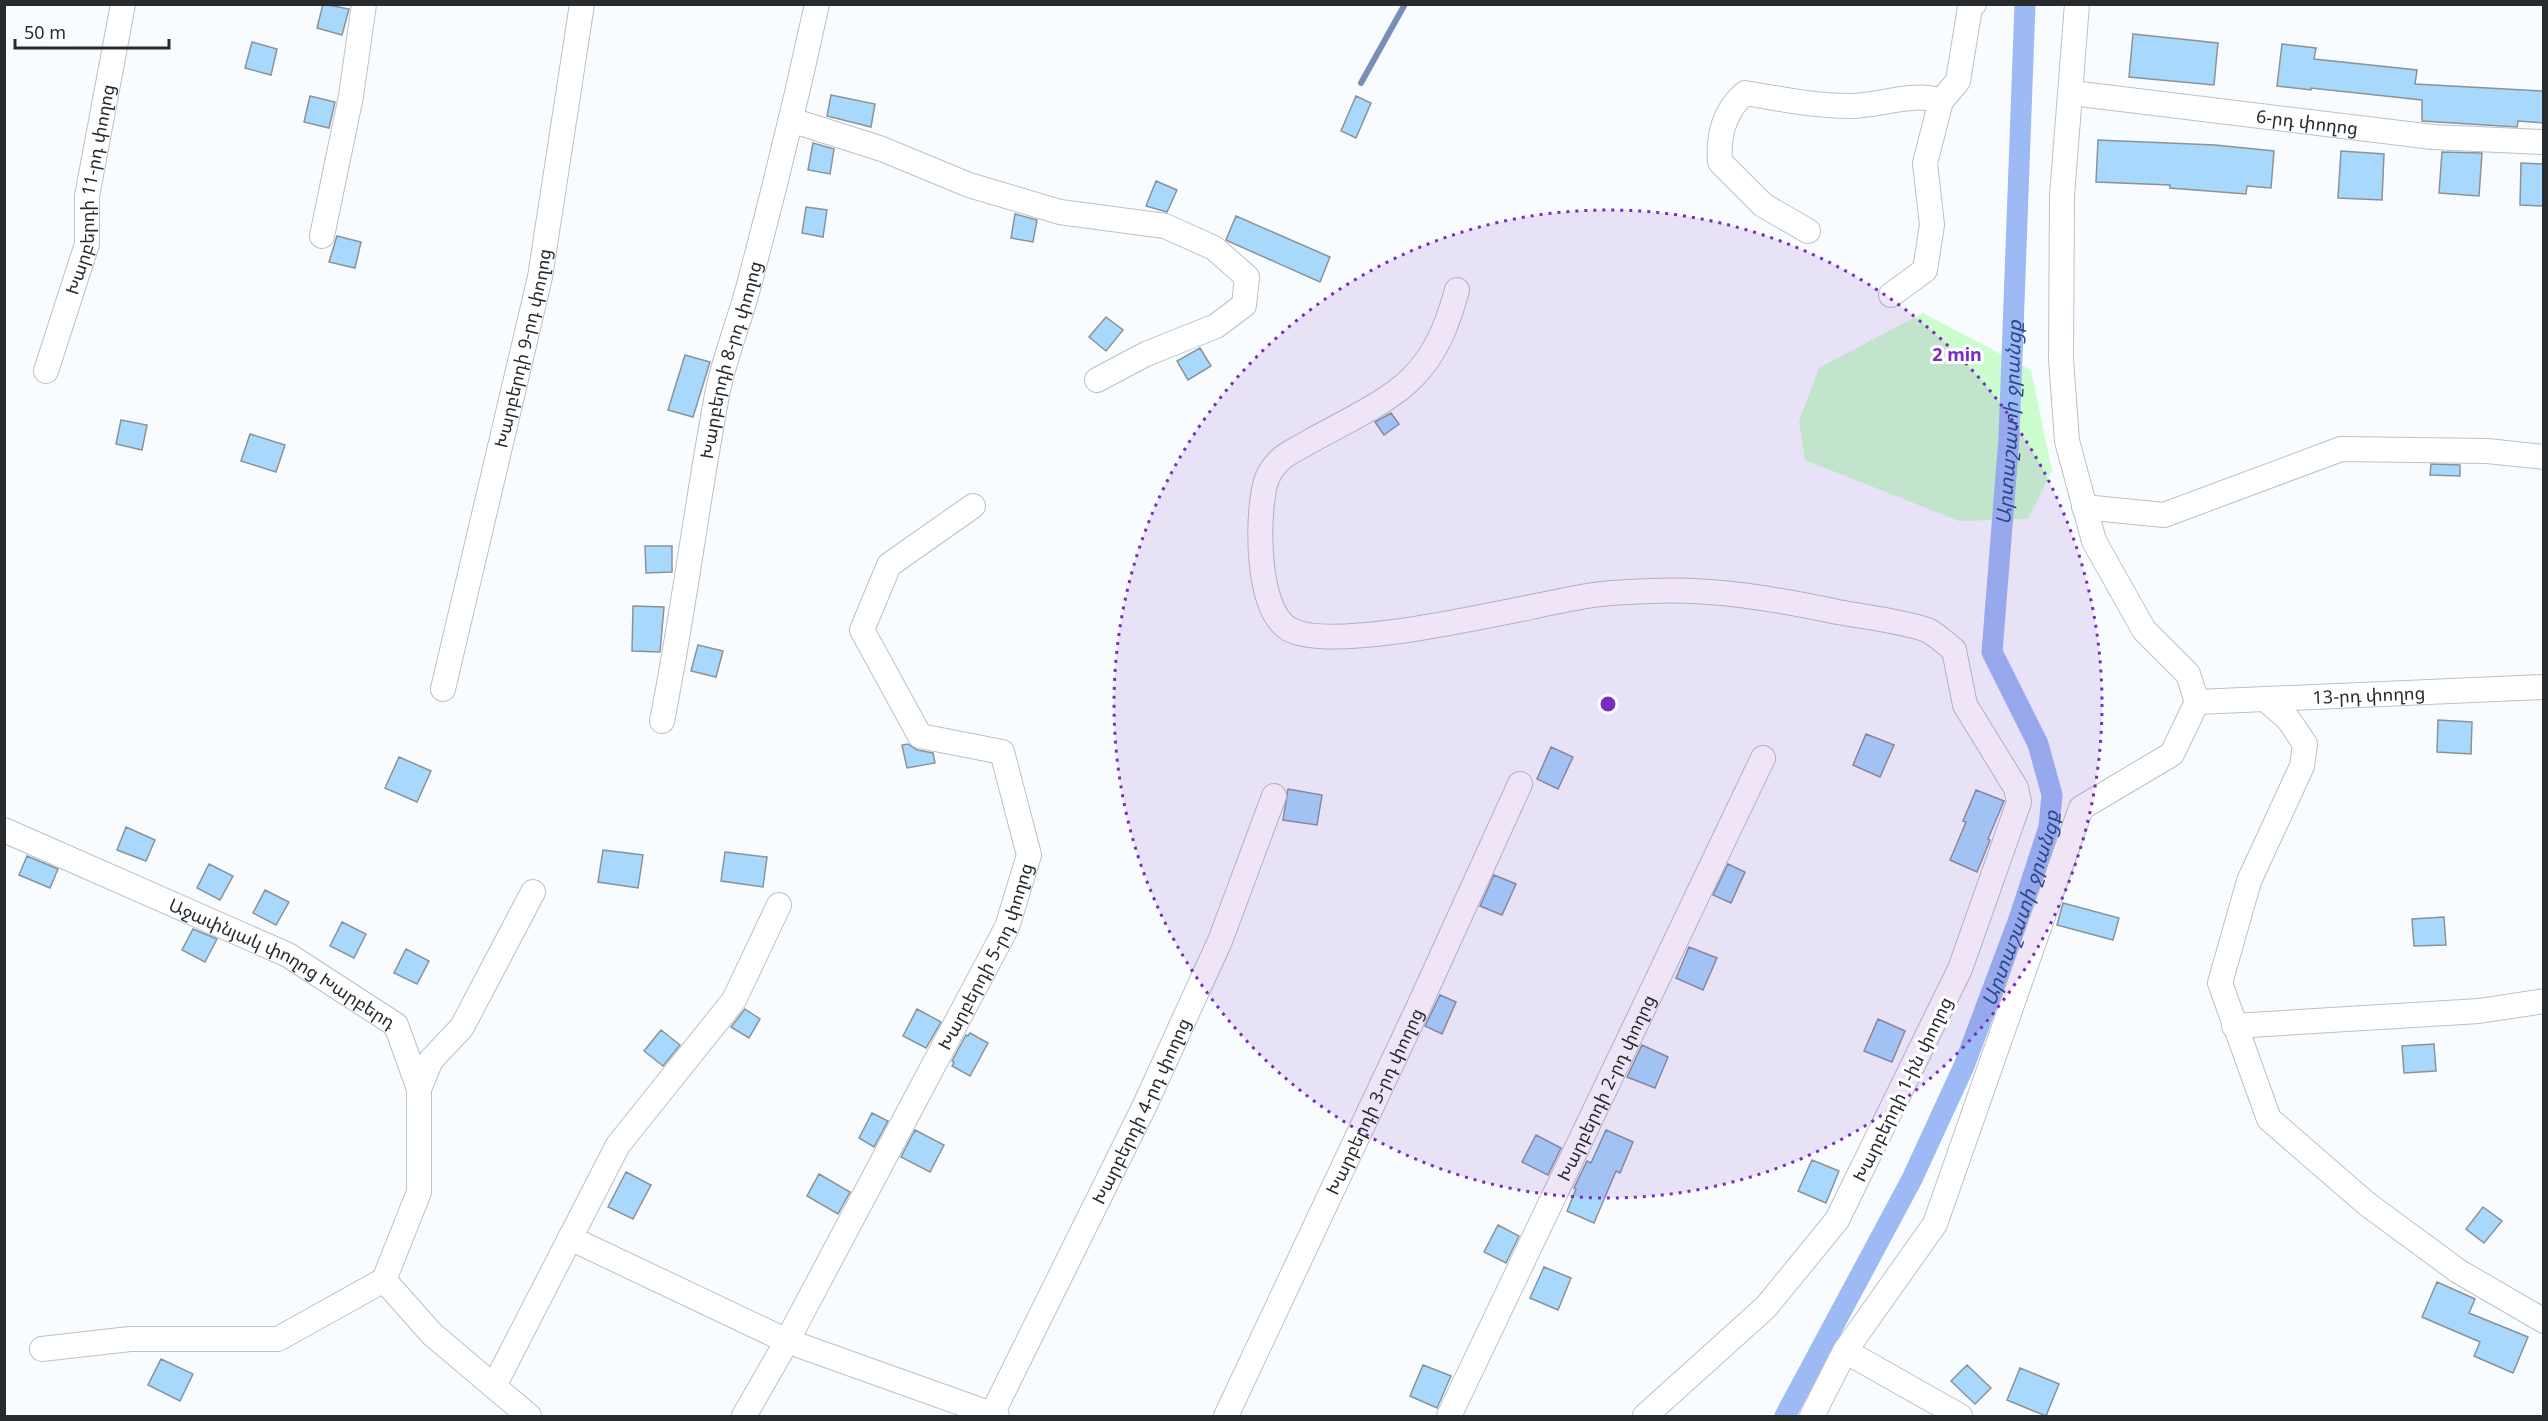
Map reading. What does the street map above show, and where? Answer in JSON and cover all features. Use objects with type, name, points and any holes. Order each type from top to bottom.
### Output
[{"type":"street","name":"Խարբերդի 11-րդ փողոց","points":[[46,371],[87,244],[87,196],[123,4]]},
{"type":"street","points":[[322,236],[351,96],[364,4]]},
{"type":"street","name":"Խարբերդի 9-րդ փողոց","points":[[443,689],[540,277],[582,4]]},
{"type":"street","name":"Խարբերդի 8-րդ փողոց","points":[[662,721],[679,634],[694,525],[719,388],[751,281],[817,4]]},
{"type":"street","points":[[1891,295],[1925,270],[1932,225],[1925,163],[1941,102],[1958,81],[1970,7],[1974,4]]},
{"type":"street","points":[[1812,1416],[1845,1351],[1935,1224],[2081,808],[2172,754],[2197,702],[2188,674],[2144,630],[2094,541],[2067,441],[2061,359],[2062,196],[2072,93],[2077,4]]},
{"type":"street","points":[[1809,231],[1763,205],[1720,162],[1719,140],[1732,104],[1745,93],[1805,104],[1852,106],[1926,96],[1941,102]]},
{"type":"street","name":"6-րդ փողոց","points":[[2072,93],[2433,137],[2544,142]]},
{"type":"street","points":[[791,120],[882,149],[969,186],[1060,212],[1165,226],[1214,248],[1247,277],[1244,304],[1216,326],[1146,354],[1097,380]]},
{"type":"street","name":"Խարբերդի 1-ին փողոց","points":[[1457,290],[1448,322],[1437,347],[1410,381],[1371,407],[1285,456],[1269,472],[1265,486],[1260,536],[1261,572],[1271,603],[1281,622],[1288,628],[1313,636],[1367,635],[1595,595],[1696,591],[1764,596],[1930,632],[1954,650],[1965,705],[2016,788],[2019,802],[1960,969],[1837,1220],[1766,1306],[1645,1416]]},
{"type":"street","points":[[2084,507],[2164,515],[2341,449],[2487,451],[2544,457]]},
{"type":"street","name":"Խարբերդի 5-րդ փողոց","points":[[744,1416],[787,1341],[1007,927],[1029,855],[1002,752],[920,736],[862,630],[889,565],[973,506]]},
{"type":"street","name":"13-րդ փողոց","points":[[2197,702],[2544,687]]},
{"type":"street","points":[[2265,699],[2288,719],[2305,744],[2302,766],[2249,881],[2220,983],[2269,1119],[2367,1204],[2458,1271],[2544,1321]]},
{"type":"street","name":"Խարբերդի 2-րդ փողոց","points":[[1449,1416],[1763,758]]},
{"type":"street","name":"Խարբերդի 3-րդ փողոց","points":[[1226,1416],[1418,1008],[1520,784]]},
{"type":"street","name":"Խարբերդի 4-րդ փողոց","points":[[993,1416],[1144,1107],[1220,941],[1274,796]]},
{"type":"street","name":"Աջափնյակ փողոց Խարբերդ","points":[[4,830],[288,955],[396,1025],[419,1089],[419,1192],[384,1280]]},
{"type":"street","points":[[419,1089],[431,1060],[462,1027],[533,892]]},
{"type":"street","points":[[494,1386],[618,1145],[734,1000],[779,904]]},
{"type":"street","points":[[2234,1026],[2479,1011],[2544,1000]]},
{"type":"street","points":[[570,1238],[787,1341],[993,1416]]},
{"type":"street","points":[[42,1349],[130,1339],[278,1339],[384,1280],[432,1334],[529,1416]]},
{"type":"street","points":[[1845,1351],[1960,1416]]},
{"type":"green space","points":[[1923,313],[2031,370],[2052,471],[2028,519],[1959,521],[1805,460],[1799,421],[1819,368]]},
{"type":"building","points":[[323,4],[349,9],[342,35],[317,28]]},
{"type":"building","points":[[2133,34],[2218,43],[2214,85],[2129,77]]},
{"type":"building","points":[[252,42],[277,49],[271,75],[245,68]]},
{"type":"building","points":[[2282,44],[2316,48],[2314,59],[2417,70],[2415,84],[2544,91],[2544,123],[2518,121],[2517,127],[2422,121],[2422,100],[2277,86]]},
{"type":"building","points":[[831,95],[875,104],[871,127],[827,116]]},
{"type":"building","points":[[310,96],[335,102],[329,128],[304,122]]},
{"type":"building","points":[[1356,96],[1371,103],[1356,138],[1341,131]]},
{"type":"building","points":[[2098,140],[2215,145],[2274,151],[2271,188],[2247,186],[2246,194],[2170,188],[2170,185],[2096,182]]},
{"type":"building","points":[[813,143],[834,149],[830,174],[808,170]]},
{"type":"building","points":[[2341,151],[2384,154],[2382,200],[2338,198]]},
{"type":"building","points":[[2442,152],[2482,153],[2479,196],[2439,193]]},
{"type":"building","points":[[2521,163],[2544,164],[2544,206],[2520,205]]},
{"type":"building","points":[[1156,181],[1177,190],[1167,212],[1146,206]]},
{"type":"building","points":[[806,207],[827,210],[823,237],[802,233]]},
{"type":"building","points":[[1015,214],[1037,220],[1033,242],[1011,238]]},
{"type":"building","points":[[1236,216],[1330,257],[1320,282],[1226,240]]},
{"type":"building","points":[[337,236],[361,242],[355,268],[329,262]]},
{"type":"building","points":[[1106,317],[1123,330],[1106,351],[1089,337]]},
{"type":"building","points":[[1200,348],[1211,366],[1188,380],[1177,361]]},
{"type":"building","points":[[685,355],[710,362],[693,417],[668,410]]},
{"type":"building","points":[[1391,413],[1399,424],[1384,435],[1375,422]]},
{"type":"building","points":[[121,420],[147,425],[142,450],[116,444]]},
{"type":"building","points":[[250,434],[285,445],[276,472],[241,461]]},
{"type":"building","points":[[2431,464],[2460,465],[2460,476],[2430,475]]},
{"type":"building","points":[[645,546],[672,546],[672,572],[646,573]]},
{"type":"building","points":[[633,606],[664,607],[660,652],[632,651]]},
{"type":"building","points":[[698,645],[723,651],[716,677],[691,671]]},
{"type":"building","points":[[2438,720],[2472,722],[2471,754],[2437,752]]},
{"type":"building","points":[[1866,734],[1894,745],[1880,777],[1853,765]]},
{"type":"building","points":[[908,744],[917,750],[933,753],[935,763],[907,768],[902,745]]},
{"type":"building","points":[[1551,747],[1573,757],[1558,789],[1537,779]]},
{"type":"building","points":[[399,757],[431,771],[417,802],[385,788]]},
{"type":"building","points":[[1288,789],[1322,795],[1317,825],[1283,820]]},
{"type":"building","points":[[1976,790],[2004,801],[1977,872],[1950,860]]},
{"type":"building","points":[[126,827],[155,840],[146,861],[117,850]]},
{"type":"building","points":[[603,850],[643,855],[638,888],[598,882]]},
{"type":"building","points":[[725,852],[767,857],[763,887],[721,881]]},
{"type":"building","points":[[27,856],[58,869],[50,888],[19,875]]},
{"type":"building","points":[[209,864],[233,876],[220,900],[197,888]]},
{"type":"building","points":[[1728,864],[1745,872],[1731,903],[1713,895]]},
{"type":"building","points":[[1494,875],[1516,884],[1502,915],[1480,906]]},
{"type":"building","points":[[265,890],[289,902],[276,925],[253,913]]},
{"type":"building","points":[[2063,903],[2119,918],[2113,940],[2057,925]]},
{"type":"building","points":[[2444,917],[2446,945],[2414,946],[2412,919]]},
{"type":"building","points":[[342,922],[366,934],[354,958],[330,946]]},
{"type":"building","points":[[193,929],[217,939],[205,962],[182,950]]},
{"type":"building","points":[[1689,947],[1717,958],[1703,990],[1676,978]]},
{"type":"building","points":[[406,949],[429,961],[417,984],[394,973]]},
{"type":"building","points":[[1440,995],[1456,1002],[1442,1034],[1425,1026]]},
{"type":"building","points":[[745,1009],[760,1019],[749,1038],[731,1027]]},
{"type":"building","points":[[917,1009],[941,1022],[926,1048],[903,1036]]},
{"type":"building","points":[[1878,1019],[1905,1031],[1892,1062],[1864,1051]]},
{"type":"building","points":[[661,1030],[680,1045],[663,1066],[644,1051]]},
{"type":"building","points":[[970,1033],[988,1043],[970,1076],[952,1066],[954,1062],[952,1061],[966,1035]]},
{"type":"building","points":[[2434,1044],[2436,1071],[2404,1073],[2402,1046]]},
{"type":"building","points":[[1642,1045],[1668,1057],[1655,1088],[1627,1077]]},
{"type":"building","points":[[872,1113],[888,1121],[874,1147],[859,1138]]},
{"type":"building","points":[[915,1130],[944,1145],[930,1172],[901,1157]]},
{"type":"building","points":[[1606,1130],[1633,1142],[1620,1173],[1616,1171],[1594,1223],[1567,1211],[1576,1189],[1574,1188],[1587,1161],[1591,1163]]},
{"type":"building","points":[[1536,1135],[1561,1148],[1548,1175],[1522,1162]]},
{"type":"building","points":[[1812,1160],[1839,1171],[1826,1203],[1798,1191]]},
{"type":"building","points":[[626,1172],[651,1185],[633,1219],[608,1207]]},
{"type":"building","points":[[819,1174],[850,1192],[838,1214],[807,1196]]},
{"type":"building","points":[[2483,1207],[2502,1221],[2484,1243],[2466,1229]]},
{"type":"building","points":[[1498,1225],[1519,1236],[1506,1263],[1484,1252]]},
{"type":"building","points":[[1544,1267],[1571,1278],[1558,1310],[1530,1298]]},
{"type":"building","points":[[2437,1282],[2475,1299],[2469,1313],[2528,1337],[2513,1373],[2474,1356],[2480,1342],[2422,1317]]},
{"type":"building","points":[[161,1359],[193,1374],[180,1401],[148,1385]]},
{"type":"building","points":[[1423,1365],[1451,1376],[1437,1408],[1410,1396]]},
{"type":"building","points":[[1967,1365],[1991,1388],[1975,1404],[1951,1381]]},
{"type":"building","points":[[2020,1368],[2059,1384],[2046,1416],[2007,1400]]},
{"type":"waterway","points":[[1361,83],[1405,4]]},
{"type":"waterway","name":"Արտաշատի ջրանցք","points":[[1785,1416],[1912,1179],[1964,1066],[2019,919],[2049,827],[2052,795],[2038,744],[1992,652],[2009,438],[2025,4]]}]
